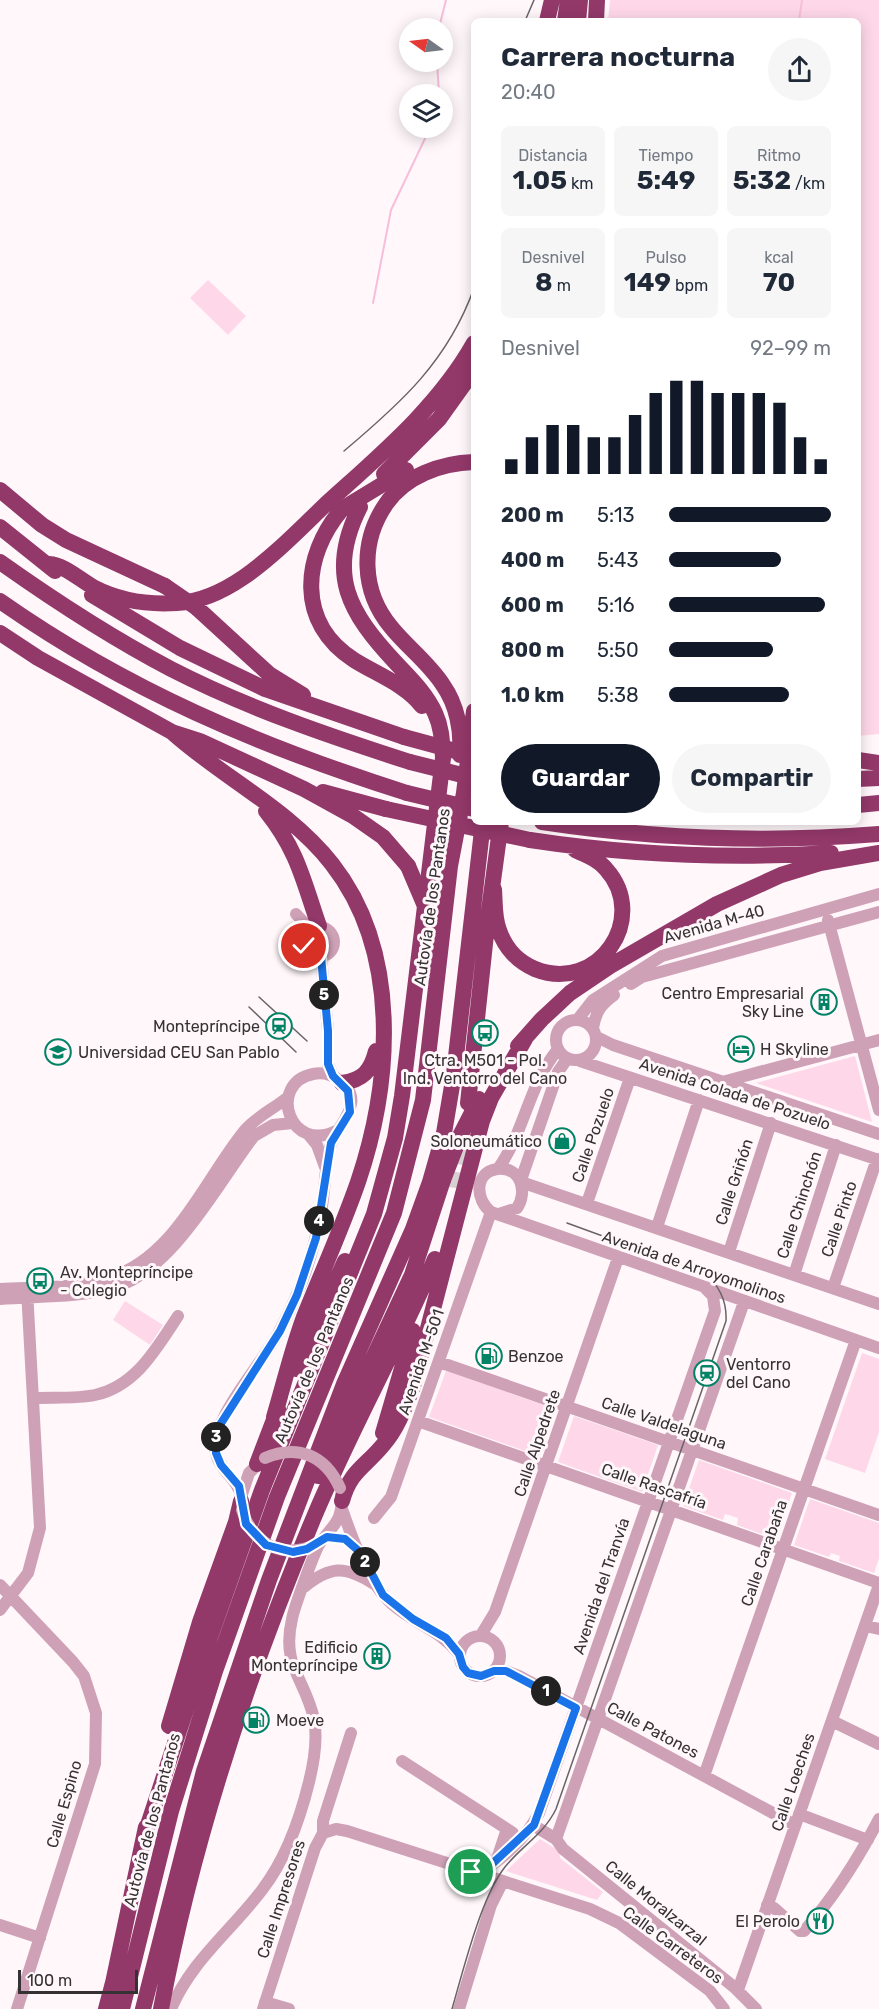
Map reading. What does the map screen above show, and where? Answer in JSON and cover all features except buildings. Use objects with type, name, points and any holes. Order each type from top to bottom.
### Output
[{"type":"highway","points":[[548,18],[552,0]]},
{"type":"highway","points":[[565,18],[568,0]]},
{"type":"highway","points":[[578,18],[580,0]]},
{"type":"highway","points":[[596,18],[597,0]]},
{"type":"highway","points":[[49,564],[58,564],[95,588],[117,597],[145,602],[178,603],[204,598],[230,586],[267,559],[423,413],[450,381],[471,348]]},
{"type":"highway","points":[[384,474],[439,419],[471,374]]},
{"type":"highway","points":[[438,789],[438,751],[434,729],[426,712],[417,700],[403,688],[352,658],[338,646],[326,633],[315,611],[311,591],[314,557],[324,532],[342,509],[406,470],[442,459],[466,462]]},
{"type":"highway","points":[[450,866],[461,741],[456,714],[443,684],[390,625],[379,609],[368,574],[367,555],[370,534],[389,500],[423,473],[466,462]]},
{"type":"highway","points":[[0,490],[42,525],[66,540],[165,586],[197,608],[269,674],[341,716]]},
{"type":"highway","points":[[144,1837],[210,1637],[262,1490],[356,1265],[385,1177],[402,1096],[438,789],[442,734],[434,712],[420,689],[367,632],[354,611],[345,583],[346,542],[360,507]]},
{"type":"highway","points":[[0,527],[54,570],[122,615],[180,648],[274,693],[404,737],[471,755]]},
{"type":"highway","points":[[0,562],[74,613],[173,670],[320,733],[410,762],[471,777]]},
{"type":"highway","points":[[0,601],[61,640],[161,697],[249,738],[318,765],[407,793],[471,808]]},
{"type":"highway","points":[[0,633],[38,658],[172,732],[200,741],[304,789],[353,816],[383,837],[408,866],[428,913],[433,964],[431,996],[434,1022]]},
{"type":"highway","points":[[172,732],[193,751],[310,839],[333,865],[353,896],[373,944],[381,980],[383,1021],[380,1075],[373,1125],[358,1179],[304,1317],[257,1465]]},
{"type":"highway","name":"Autovía de los Pantanos","points":[[122,2009],[171,1811],[215,1671],[277,1497],[394,1212],[423,1100],[434,1022],[450,866],[464,793],[471,736]]},
{"type":"highway","points":[[861,760],[879,763]]},
{"type":"highway","points":[[861,779],[879,778]]},
{"type":"highway","points":[[304,789],[329,793],[386,809],[566,846],[701,855],[879,852]]},
{"type":"highway","points":[[253,794],[292,848],[314,928]]},
{"type":"highway","points":[[861,805],[879,803]]},
{"type":"highway","points":[[143,2009],[204,1771],[269,1580],[344,1384],[412,1229],[430,1182],[444,1132],[454,1074],[483,825]]},
{"type":"highway","points":[[368,1460],[388,1421],[435,1259],[460,1136],[473,1101],[487,925],[494,889],[501,825]]},
{"type":"highway","points":[[563,825],[633,835],[704,840],[818,839],[879,834]]},
{"type":"highway","points":[[494,889],[498,927],[513,955],[528,966],[548,974],[566,975],[583,971],[598,962],[615,939],[621,921],[617,885],[606,868],[591,857],[566,846]]},
{"type":"highway","points":[[473,1101],[542,1019],[570,993],[683,922],[781,875],[820,863],[879,852]]},
{"type":"highway","points":[[338,1079],[354,1082],[364,1076],[372,1065],[383,1021]]},
{"type":"highway","points":[[341,1499],[346,1485],[383,1446],[398,1424],[413,1386],[482,1121],[491,1098],[525,1039]]},
{"type":"highway","points":[[274,1417],[375,1194],[385,1177]]},
{"type":"highway","points":[[269,1580],[297,1527],[412,1275],[449,1184]]},
{"type":"highway","points":[[161,2009],[179,1918],[198,1847],[236,1719],[257,1661],[315,1516],[410,1320],[435,1259]]},
{"type":"highway","points":[[106,2009],[144,1837],[153,1779],[200,1622],[241,1502]]},
{"type":"highway","points":[[112,1983],[139,1890],[171,1811]]},
{"type":"street","name":"Avenida M-40","points":[[578,1019],[593,1000],[663,956],[879,894]]},
{"type":"street","points":[[825,909],[879,1110]]},
{"type":"street","name":"Avenida M-40","points":[[595,1033],[596,1012],[602,1003],[642,977],[879,912]]},
{"type":"street","points":[[296,914],[314,928],[333,933],[335,941],[333,949],[321,957],[313,956],[304,946],[304,940],[314,928]]},
{"type":"street","points":[[308,1134],[329,1135],[338,1130],[346,1122],[351,1102],[328,1064],[328,1031],[321,957]]},
{"type":"street","points":[[521,1181],[558,1072],[574,1060],[590,1056],[596,1048],[595,1033],[578,1019],[567,1022],[559,1029],[556,1039],[558,1049],[574,1060]]},
{"type":"street","points":[[0,1299],[27,1292],[111,1278],[139,1264],[165,1242],[246,1128],[288,1097],[294,1086],[310,1074],[318,1063],[328,1031]]},
{"type":"street","name":"Avenida Colada de Pozuelo","points":[[595,1033],[613,1045],[879,1134]]},
{"type":"street","points":[[724,1082],[879,1040]]},
{"type":"street","points":[[498,1169],[513,1147],[537,1078],[558,1049]]},
{"type":"street","name":"Avenida Colada de Pozuelo","points":[[574,1060],[878,1160]]},
{"type":"street","points":[[310,1074],[338,1079]]},
{"type":"street","name":"Calle Pozuelo","points":[[587,1203],[630,1078]]},
{"type":"street","points":[[288,1097],[293,1123],[308,1134],[317,1145],[326,1171]]},
{"type":"street","points":[[657,1227],[699,1100]]},
{"type":"street","points":[[0,1289],[27,1292],[95,1292],[116,1287],[144,1273],[173,1247],[254,1136],[273,1125],[293,1123]]},
{"type":"street","name":"Calle Griñón","points":[[729,1252],[771,1123]]},
{"type":"street","points":[[338,1130],[331,1143],[316,1238],[297,1295],[280,1331],[218,1428],[216,1453],[239,1486],[246,1524],[254,1536],[279,1550],[293,1552],[323,1540],[345,1539],[361,1553]]},
{"type":"street","name":"Calle Chinchón","points":[[794,1275],[837,1145]]},
{"type":"street","name":"Calle Pinto","points":[[833,1288],[878,1160]]},
{"type":"street","points":[[498,1169],[511,1171],[521,1181],[524,1191],[517,1208],[495,1213],[479,1198],[479,1188],[489,1172],[498,1169]]},
{"type":"street","name":"Avenida de Arroyomolinos","points":[[521,1181],[794,1275],[878,1300]]},
{"type":"street","name":"Avenida de Arroyomolinos","points":[[495,1213],[511,1221],[879,1348]]},
{"type":"street","name":"Avenida M-501","points":[[374,1518],[391,1497],[495,1213]]},
{"type":"street","name":"Calle Alpedrete","points":[[476,1636],[495,1612],[618,1258]]},
{"type":"street","name":"Avenida del Tranvía","points":[[477,1874],[496,1861],[534,1825],[715,1311],[713,1296],[706,1288]]},
{"type":"street","points":[[0,1610],[12,1598],[28,1574],[40,1528],[27,1292]]},
{"type":"street","points":[[556,1839],[744,1302]]},
{"type":"street","points":[[34,1398],[94,1395],[127,1383],[150,1357],[178,1316]]},
{"type":"street","name":"Calle Carabaña","points":[[704,1776],[856,1340]]},
{"type":"street","name":"Calle Valdelaguna","points":[[439,1362],[879,1515]]},
{"type":"street","name":"Calle Rascafría","points":[[418,1420],[879,1584]]},
{"type":"street","points":[[229,1474],[257,1465],[279,1452],[294,1451],[310,1454],[323,1462],[334,1473],[345,1524],[376,1585],[393,1605],[446,1638],[459,1654],[463,1667],[468,1673],[481,1676],[494,1671],[500,1659],[500,1652],[493,1640],[476,1636],[446,1638]]},
{"type":"street","points":[[241,1502],[257,1465]]},
{"type":"street","points":[[171,2009],[192,1970],[263,1889],[277,1867],[306,1794],[314,1758],[314,1720],[308,1698],[290,1658],[288,1639],[292,1616],[323,1540],[339,1519],[341,1499]]},
{"type":"street","points":[[303,1588],[318,1576],[333,1570],[353,1572],[376,1585]]},
{"type":"street","name":"Calle Loeches","points":[[737,1989],[879,1584]]},
{"type":"street","name":"Calle Espino","points":[[0,1585],[84,1676],[96,1713],[94,1764],[17,2009]]},
{"type":"street","points":[[865,1626],[879,1629]]},
{"type":"street","points":[[459,1654],[465,1642],[476,1636]]},
{"type":"street","name":"Calle Patones","points":[[494,1671],[506,1671],[519,1676],[704,1776],[797,1819],[868,1840]]},
{"type":"street","points":[[832,1720],[879,1744]]},
{"type":"street","name":"Calle Impresores","points":[[264,2005],[315,1848],[323,1833],[323,1821],[351,1733]]},
{"type":"street","points":[[402,1761],[507,1829],[523,1835]]},
{"type":"street","points":[[767,1905],[774,1908],[800,1931],[804,1930],[843,1881],[879,1819]]},
{"type":"street","name":"Calle Moralzarzal","points":[[534,1825],[556,1839],[563,1848],[737,1989],[756,2009]]},
{"type":"street","name":"Calle Carreteros","points":[[323,1833],[336,1829],[347,1831],[590,1909],[619,1923],[722,2005]]},
{"type":"street","points":[[496,1861],[507,1829]]},
{"type":"street","points":[[459,2009],[491,1905],[503,1881]]},
{"type":"street","points":[[0,1925],[40,1938]]},
{"type":"street","points":[[722,2005],[737,1989]]},
{"type":"street","points":[[264,2005],[289,2009]]},
{"type":"shaded area","points":[[610,0],[879,0],[879,734],[861,736],[861,18],[608,18]]},
{"type":"shaded area","points":[[208,280],[246,316],[228,335],[190,298]]},
{"type":"shaded area","points":[[855,1056],[872,1122],[756,1083]]},
{"type":"shaded area","points":[[125,1301],[163,1325],[150,1345],[113,1320]]},
{"type":"shaded area","points":[[862,1353],[879,1359],[879,1432],[865,1473],[825,1459]]},
{"type":"shaded area","points":[[446,1371],[556,1409],[539,1456],[429,1417]]},
{"type":"shaded area","points":[[574,1416],[658,1445],[642,1492],[558,1462]]},
{"type":"shaded area","points":[[699,1460],[792,1493],[776,1539],[737,1525],[738,1518],[725,1514],[723,1520],[683,1506]]},
{"type":"shaded area","points":[[810,1499],[879,1523],[879,1558],[874,1573],[839,1561],[840,1556],[831,1553],[829,1557],[794,1545]]},
{"type":"shaded area","points":[[540,1839],[559,1851],[560,1858],[603,1892],[597,1900],[506,1871]]},
{"type":"waterway","points":[[442,18],[446,0]]},
{"type":"waterway","points":[[799,18],[802,0]]},
{"type":"waterway","points":[[438,72],[438,84]]},
{"type":"waterway","points":[[373,303],[391,210],[425,138]]},
{"type":"tunnel","points":[[455,1188],[462,1141]]},
{"type":"tram line","points":[[526,18],[534,0]]},
{"type":"tram line","points":[[344,451],[385,416],[421,379],[451,338],[471,295]]},
{"type":"tram line","points":[[259,997],[307,1041]]},
{"type":"tram line","points":[[249,1007],[296,1052]]},
{"type":"tram line","points":[[452,2009],[473,1937],[494,1884],[508,1863],[544,1827],[556,1809],[726,1321],[721,1294],[704,1273],[567,1223]]},
{"type":"place","name":"Centro Empresarial Sky Line","points":[[824,1002]]},
{"type":"place","name":"Montepríncipe","points":[[279,1026]]},
{"type":"place","name":"Ctra. M501 - Pol. Ind. Ventorro del Cano","points":[[485,1033]]},
{"type":"place","name":"H Skyline","points":[[741,1049]]},
{"type":"place","name":"Universidad CEU San Pablo","points":[[58,1052]]},
{"type":"place","name":"Soloneumático","points":[[562,1141]]},
{"type":"place","name":"Av. Montepríncipe - Colegio","points":[[40,1281]]},
{"type":"place","name":"Benzoe","points":[[489,1356]]},
{"type":"place","name":"Ventorro del Cano","points":[[707,1373]]},
{"type":"place","name":"Edificio Montepríncipe","points":[[377,1656]]},
{"type":"place","name":"Moeve","points":[[256,1720]]},
{"type":"place","name":"El Perolo","points":[[820,1921]]},
{"type":"route","points":[[304,946],[313,956],[321,957],[320,967],[328,1031],[328,1064],[333,1076],[348,1091],[351,1102],[350,1112],[346,1122],[338,1130],[331,1143],[316,1238],[297,1295],[263,1360],[218,1428],[216,1453],[221,1465],[239,1486],[246,1524],[254,1536],[266,1545],[293,1552],[307,1549],[327,1537],[337,1536],[345,1539],[361,1553],[383,1595],[413,1619],[446,1638],[459,1654],[460,1661],[468,1673],[481,1676],[494,1671],[506,1671],[576,1708],[534,1825],[491,1865],[477,1874],[471,1872]]}]
